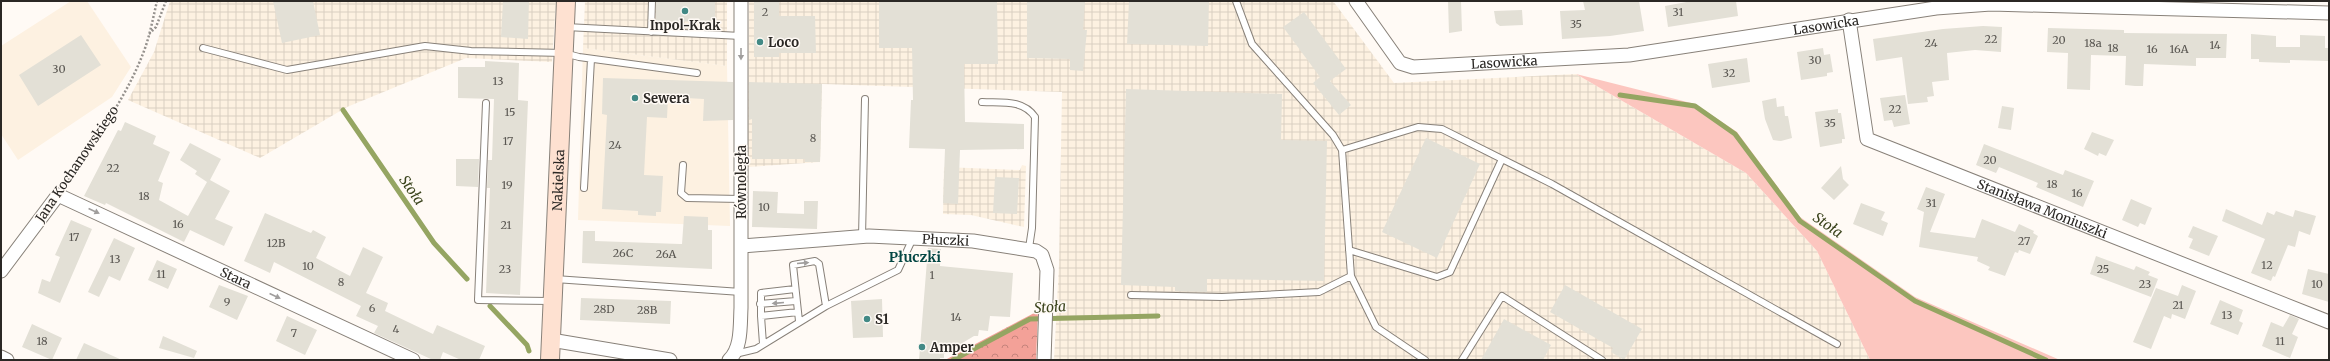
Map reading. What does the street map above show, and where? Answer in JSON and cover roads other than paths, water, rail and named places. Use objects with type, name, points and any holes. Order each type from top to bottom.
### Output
[{"type":"street","name":"Nakielska","points":[[550,360],[566,1]]},
{"type":"street","name":"Równoległa","points":[[732,357],[739,339],[741,292],[741,1]]},
{"type":"street","name":"Lasowicka","points":[[1356,1],[1400,63],[1413,67],[1628,55],[1849,20],[1936,8],[1991,4],[2329,13]]},
{"type":"street","name":"Stanisława Moniuszki","points":[[1849,20],[1867,138],[2329,322]]},
{"type":"street","name":"Jana Kochanowskiego","points":[[1,271],[58,195]]},
{"type":"street","name":"Stara","points":[[58,195],[413,360]]},
{"type":"street","name":"Płuczki","points":[[742,246],[862,237],[973,241],[1029,248]]},
{"type":"street","points":[[1029,248],[1042,256],[1046,262],[1047,328],[1044,360]]},
{"type":"street","points":[[551,340],[670,360]]},
{"type":"street","points":[[1,357],[7,360]]},
{"type":"lane","points":[[651,32],[652,1]]},
{"type":"lane","points":[[1236,1],[1252,44],[1333,135],[1342,150],[1351,276],[1376,327],[1425,360]]},
{"type":"lane","points":[[565,26],[741,36]]},
{"type":"lane","points":[[203,48],[287,70],[425,46],[471,51],[564,53],[591,59],[696,73]]},
{"type":"lane","points":[[584,188],[591,59]]},
{"type":"lane","points":[[862,237],[865,98]]},
{"type":"lane","points":[[982,102],[1020,104],[1029,108],[1035,117],[1032,220],[1029,248]]},
{"type":"lane","points":[[486,103],[478,300],[552,301]]},
{"type":"lane","points":[[1342,150],[1418,127],[1442,129],[1552,184],[1837,344]]},
{"type":"lane","points":[[1349,250],[1437,277],[1450,272],[1502,159]]},
{"type":"lane","points":[[683,165],[682,193],[686,198],[742,199]]},
{"type":"lane","points":[[732,357],[756,349],[799,321],[898,270],[913,238]]},
{"type":"lane","points":[[799,321],[793,265],[817,262],[820,266],[826,306]]},
{"type":"lane","points":[[1131,295],[1222,297],[1319,292],[1351,276]]},
{"type":"lane","points":[[554,279],[741,292]]},
{"type":"lane","points":[[763,344],[760,294],[763,292],[795,289]]},
{"type":"lane","points":[[1462,360],[1502,296],[1602,360]]},
{"type":"lane","points":[[760,304],[796,301]]},
{"type":"lane","points":[[761,316],[798,312]]},
{"type":"waterway","name":"Stoła","points":[[1620,95],[1695,106],[1735,134],[1800,221],[1915,301],[2046,360]]},
{"type":"waterway","name":"Stoła","points":[[343,110],[434,243],[467,279]]},
{"type":"waterway","name":"Stoła","points":[[490,306],[527,345],[529,351]]},
{"type":"waterway","name":"Stoła","points":[[953,360],[1030,319],[1158,316]]},
{"type":"place","name":"Inpol-Krak","points":[[685,11]]},
{"type":"place","name":"Loco","points":[[760,42]]},
{"type":"place","name":"Sewera","points":[[635,98]]},
{"type":"place","name":"S1","points":[[867,319]]},
{"type":"place","name":"Amper","points":[[922,347]]},
{"type":"district","name":"Płuczki","points":[[915,257]]}]
